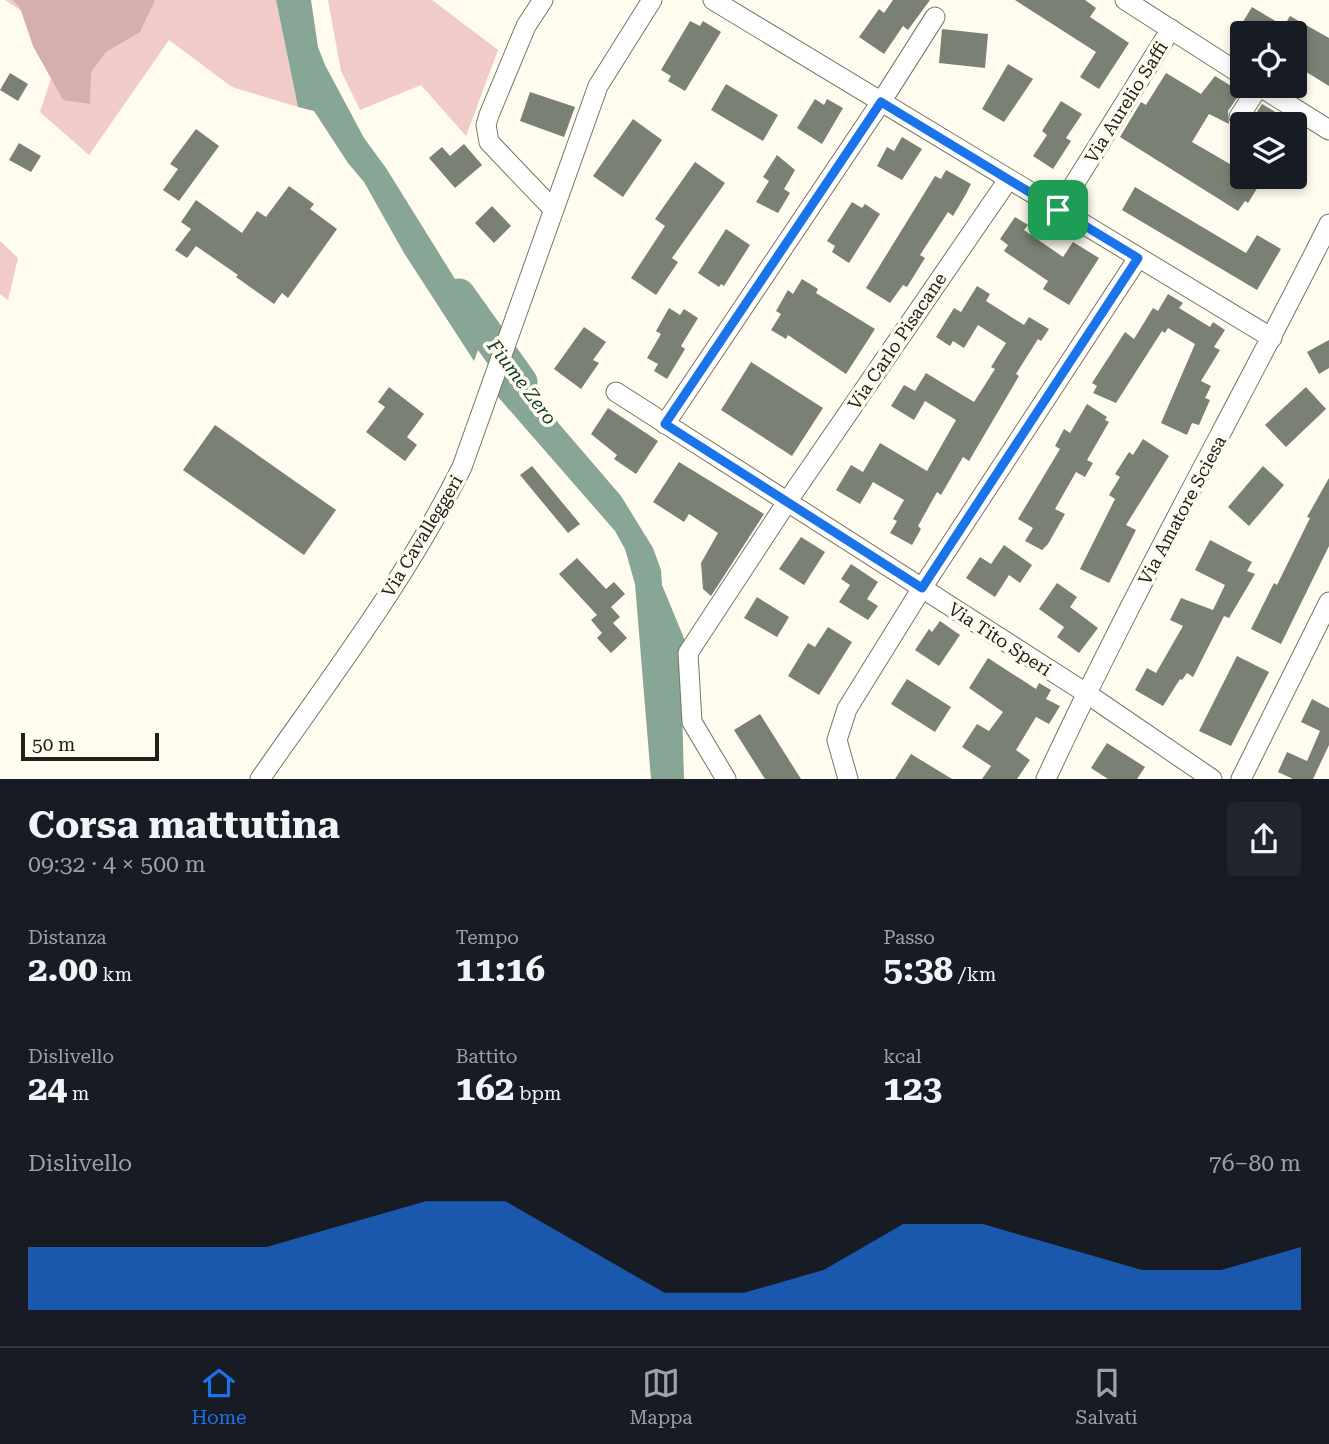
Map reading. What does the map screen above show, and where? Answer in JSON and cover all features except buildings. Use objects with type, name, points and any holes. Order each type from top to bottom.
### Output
[{"type":"street","points":[[543,0],[526,26],[489,115],[486,134],[489,142],[553,209]]},
{"type":"street","name":"Via Cavalleggeri","points":[[260,779],[405,570],[438,516],[463,467],[598,86],[652,0]]},
{"type":"street","points":[[713,0],[1272,338]]},
{"type":"street","points":[[1125,0],[1230,67]]},
{"type":"street","points":[[665,424],[935,18]]},
{"type":"street","name":"Via Aurelio Saffi","points":[[1058,210],[1171,29]]},
{"type":"street","points":[[1278,98],[1307,116],[1329,140]]},
{"type":"street","name":"Via Carlo Pisacane","points":[[787,502],[1008,180]]},
{"type":"street","name":"Via Amatore Sciesa","points":[[1046,779],[1086,693],[1324,239],[1329,224]]},
{"type":"street","points":[[848,779],[837,740],[847,709],[922,588],[1138,258]]},
{"type":"street","name":"Via Tito Speri","points":[[616,393],[1086,693],[1212,779]]},
{"type":"street","points":[[726,779],[692,722],[688,653],[787,502]]},
{"type":"street","points":[[1241,779],[1329,602]]},
{"type":"shaded area","points":[[5,0],[276,0],[298,107],[232,87],[169,40],[89,155],[40,112],[64,39]]},
{"type":"shaded area","points":[[13,0],[155,0],[140,32],[106,52],[91,72],[90,104],[63,100],[33,46],[20,8]]},
{"type":"shaded area","points":[[328,0],[432,0],[498,50],[466,136],[421,85],[360,110],[341,71]]},
{"type":"shaded area","points":[[0,241],[18,258],[8,300],[0,294]]},
{"type":"water","points":[[276,0],[311,0],[318,47],[325,65],[364,138],[386,168],[486,329],[474,361],[404,253],[364,182],[348,163],[314,111],[298,107]]},
{"type":"water","points":[[510,360],[542,404],[621,496],[653,548],[661,570],[662,585],[686,643],[681,673],[684,779],[651,779],[635,584],[625,549],[615,531],[492,390]]},
{"type":"waterway","name":"Fiume Zero","points":[[459,295],[521,382]]},
{"type":"route","points":[[881,102],[1058,210],[1138,258],[922,588],[665,424],[881,102]]}]
